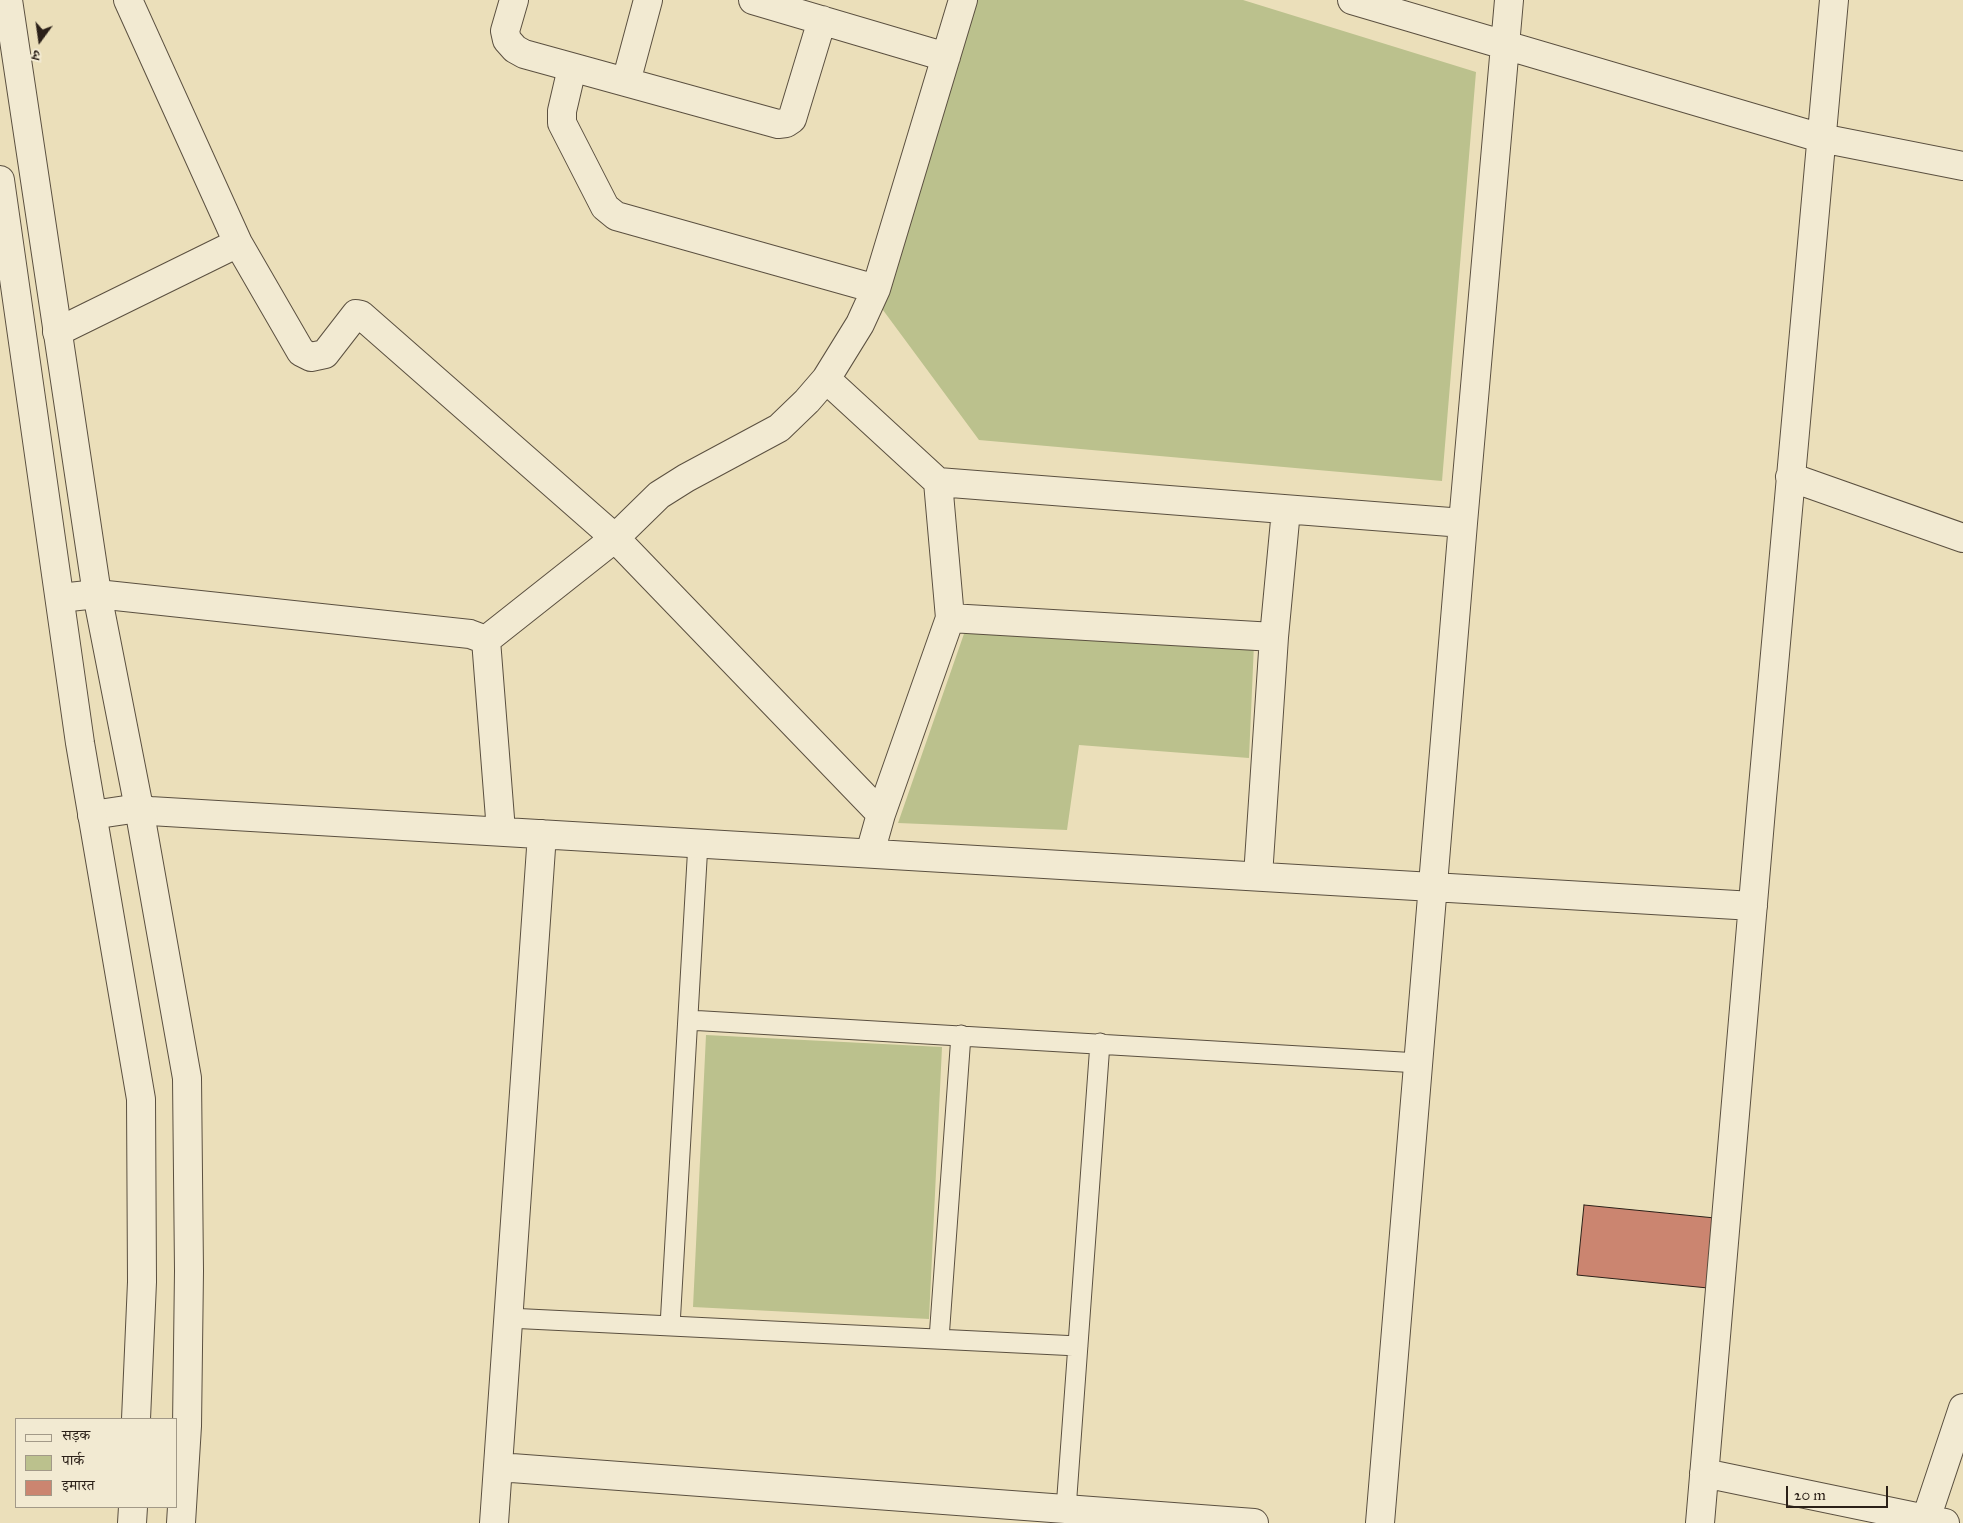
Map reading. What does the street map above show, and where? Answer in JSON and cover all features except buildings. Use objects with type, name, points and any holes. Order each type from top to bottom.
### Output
[{"type":"street","points":[[8,0],[96,594],[139,808],[187,1078],[187,1426],[181,1523]]},
{"type":"street","points":[[128,0],[238,244],[301,352],[311,357],[325,354],[356,314],[361,315],[615,538],[882,814]]},
{"type":"street","points":[[514,0],[505,31],[507,40],[515,49],[524,54],[778,124],[786,123],[792,119],[822,20]]},
{"type":"street","points":[[626,82],[648,0]]},
{"type":"street","points":[[753,0],[946,57]]},
{"type":"street","points":[[486,640],[615,538],[659,495],[686,478],[779,428],[807,401],[826,379],[860,324],[876,289],[963,0]]},
{"type":"street","points":[[1352,0],[1821,138],[1963,166]]},
{"type":"street","points":[[1380,1523],[1463,523],[1509,0]]},
{"type":"street","points":[[1700,1523],[1790,478],[1834,0]]},
{"type":"street","points":[[572,68],[562,111],[562,123],[605,208],[616,216],[876,289]]},
{"type":"street","points":[[0,180],[92,815],[141,1099],[142,1282],[136,1418]]},
{"type":"street","points":[[57,332],[238,244]]},
{"type":"street","points":[[826,379],[938,482],[1463,523]]},
{"type":"street","points":[[1790,478],[1963,538]]},
{"type":"street","points":[[870,853],[950,618],[938,482]]},
{"type":"street","points":[[1258,876],[1274,638],[1286,510]]},
{"type":"street","points":[[60,598],[96,594],[470,634],[486,640]]},
{"type":"street","points":[[950,618],[1274,638]]},
{"type":"street","points":[[486,640],[501,832]]},
{"type":"street","points":[[92,815],[139,808],[150,811],[1753,906]]},
{"type":"street","points":[[494,1523],[542,834]]},
{"type":"street","points":[[1704,1472],[1936,1521],[1963,1408]]},
{"type":"street","points":[[498,1467],[1254,1523]]},
{"type":"street","points":[[132,1508],[132,1523]]},
{"type":"lane","points":[[670,1326],[698,843]]},
{"type":"lane","points":[[688,1020],[1419,1063]]},
{"type":"lane","points":[[939,1339],[961,1035]]},
{"type":"lane","points":[[1066,1509],[1100,1043]]},
{"type":"lane","points":[[508,1318],[1078,1346]]},
{"type":"green space","points":[[975,0],[1243,0],[1476,72],[1442,481],[979,440],[880,306]]},
{"type":"green space","points":[[966,628],[1254,644],[1249,758],[1079,745],[1067,830],[898,823]]},
{"type":"green space","points":[[706,1035],[942,1047],[929,1319],[693,1307]]}]
